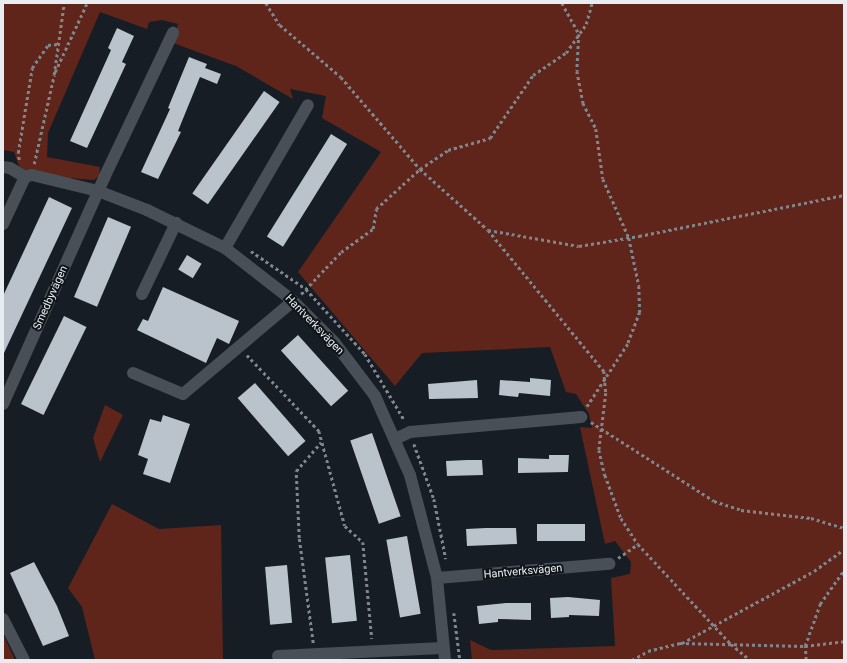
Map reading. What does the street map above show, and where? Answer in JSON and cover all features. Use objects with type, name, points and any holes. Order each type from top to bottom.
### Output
[{"type":"street","points":[[98,191],[173,33]]},
{"type":"street","points":[[225,248],[308,105]]},
{"type":"street","points":[[3,167],[10,168],[25,177],[3,224]]},
{"type":"street","name":"Hantverksvägen","points":[[25,177],[32,175],[98,191],[176,223],[225,248],[292,301],[334,342],[375,396],[410,475],[438,578],[443,654]]},
{"type":"street","name":"Smedbyvägen","points":[[3,404],[98,191]]},
{"type":"street","points":[[142,294],[176,223]]},
{"type":"street","points":[[132,373],[182,394],[240,347],[292,301]]},
{"type":"street","points":[[395,439],[410,432],[581,417]]},
{"type":"street","name":"Hantverksvägen","points":[[438,578],[609,564]]},
{"type":"street","points":[[3,619],[24,660]]},
{"type":"street","points":[[278,656],[373,651],[443,654]]},
{"type":"path","points":[[34,166],[54,75],[64,3]]},
{"type":"path","points":[[54,75],[87,3]]},
{"type":"path","points":[[266,3],[280,25],[341,78],[420,169],[488,230],[604,372],[602,427],[599,450],[605,475],[622,518],[638,544],[716,625],[731,644],[750,660]]},
{"type":"path","points":[[562,3],[579,34],[577,71],[583,103],[596,129],[603,179],[629,238],[639,286],[640,312],[628,344],[581,417],[602,427],[613,438],[626,442],[657,466],[714,501],[741,510],[811,518],[844,528]]},
{"type":"path","points":[[292,301],[306,290],[341,252],[373,229],[376,209],[420,169],[448,150],[490,138],[533,75],[566,53],[586,24],[592,3]]},
{"type":"path","points":[[19,163],[18,153],[32,68],[48,45],[58,44]]},
{"type":"path","points":[[26,165],[40,168]]},
{"type":"path","points":[[488,230],[579,246],[629,238],[844,195]]},
{"type":"path","points":[[250,250],[306,290],[365,354],[399,408],[410,432],[434,499],[450,578]]},
{"type":"path","points":[[240,347],[319,431],[345,526],[363,542],[373,651]]},
{"type":"path","points":[[314,653],[299,538],[296,471],[321,442]]},
{"type":"path","points":[[609,564],[638,544]]},
{"type":"path","points":[[680,644],[814,571],[844,549]]},
{"type":"path","points":[[806,660],[805,646],[820,604],[844,570]]},
{"type":"path","points":[[454,608],[460,660]]},
{"type":"path","points":[[632,660],[648,651],[680,644],[805,646],[844,641]]},
{"type":"shaded area","points":[[3,3],[844,3],[844,660],[472,660],[470,640],[491,650],[615,646],[611,578],[630,574],[631,562],[615,541],[605,544],[580,427],[592,428],[589,414],[576,394],[566,392],[550,347],[422,353],[395,386],[298,272],[381,152],[322,118],[326,96],[290,89],[293,99],[236,66],[173,43],[178,24],[162,20],[149,22],[147,29],[100,12],[48,133],[47,157],[100,167],[99,176],[94,180],[32,175],[19,166],[14,152],[3,150]]},
{"type":"shaded area","points":[[105,405],[123,415],[100,462],[93,438]]},
{"type":"shaded area","points":[[112,504],[159,529],[221,525],[223,660],[95,660],[82,607],[68,588]]},
{"type":"shaded area","points":[[3,634],[15,660],[3,660]]},
{"type":"building","points":[[117,28],[134,36],[122,62],[126,64],[87,148],[70,141],[111,50],[108,48]]},
{"type":"building","points":[[189,57],[207,64],[205,68],[221,74],[217,84],[200,77],[178,131],[181,132],[158,179],[141,172],[170,109],[168,108]]},
{"type":"building","points":[[264,91],[280,102],[208,204],[192,193]]},
{"type":"building","points":[[331,134],[347,144],[283,247],[267,237]]},
{"type":"building","points":[[49,197],[72,208],[3,355],[3,296]]},
{"type":"building","points":[[108,217],[131,227],[97,307],[74,297]]},
{"type":"building","points":[[187,255],[202,264],[193,278],[178,270]]},
{"type":"building","points":[[163,287],[239,321],[229,344],[217,338],[206,363],[137,330],[143,319],[148,321]]},
{"type":"building","points":[[64,316],[86,327],[44,415],[21,404]]},
{"type":"building","points":[[298,335],[348,391],[331,406],[281,350]]},
{"type":"building","points":[[530,378],[551,380],[550,396],[519,393],[518,397],[499,395],[500,380],[530,382]]},
{"type":"building","points":[[477,380],[478,398],[429,399],[428,384]]},
{"type":"building","points":[[255,383],[306,441],[288,456],[238,398]]},
{"type":"building","points":[[163,415],[190,424],[170,483],[143,474],[148,459],[138,455],[150,419],[161,422]]},
{"type":"building","points":[[372,433],[401,516],[379,524],[350,440]]},
{"type":"building","points":[[549,455],[569,455],[568,472],[518,473],[518,458],[549,459]]},
{"type":"building","points":[[482,460],[483,475],[447,476],[446,461]]},
{"type":"building","points":[[537,524],[585,524],[585,541],[537,541]]},
{"type":"building","points":[[516,528],[517,544],[467,546],[466,529]]},
{"type":"building","points":[[407,536],[421,614],[400,617],[386,540]]},
{"type":"building","points":[[350,555],[357,621],[332,623],[325,558]]},
{"type":"building","points":[[34,562],[57,606],[69,636],[43,646],[10,573]]},
{"type":"building","points":[[287,565],[292,623],[270,625],[265,567]]},
{"type":"building","points":[[568,597],[600,600],[599,616],[569,615],[569,617],[551,618],[550,598]]},
{"type":"building","points":[[506,603],[531,603],[531,620],[498,619],[498,622],[479,624],[477,606]]}]
